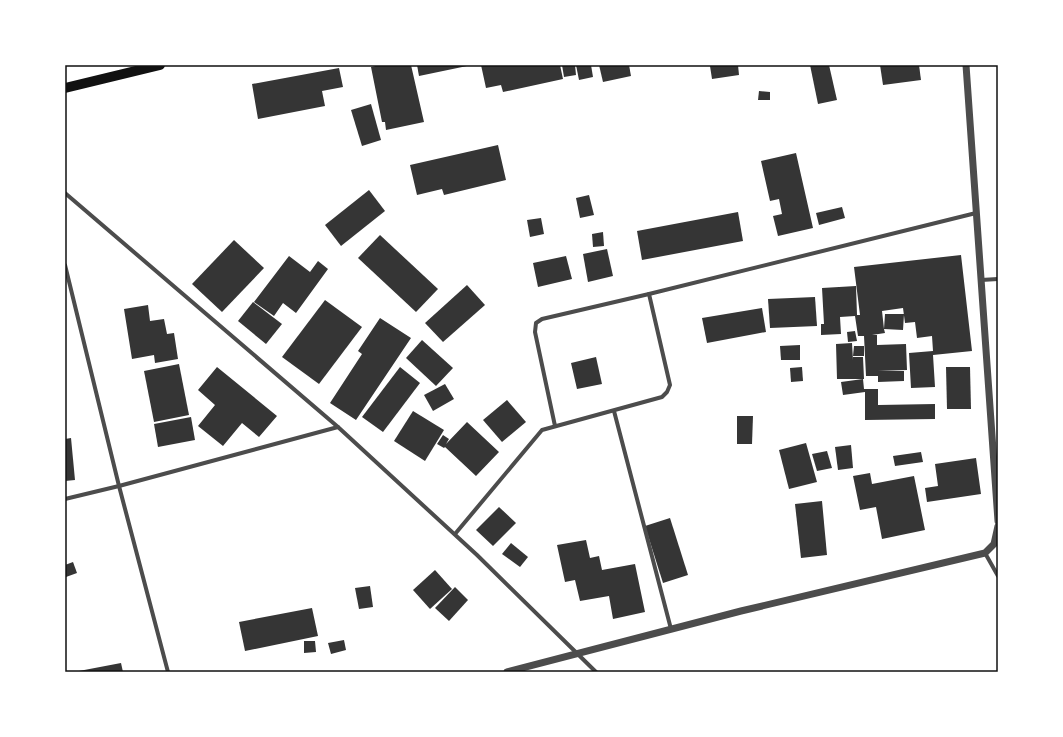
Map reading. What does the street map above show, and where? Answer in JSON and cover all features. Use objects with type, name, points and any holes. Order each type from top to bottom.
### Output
[{"type":"main road","points":[[65,88],[160,65]]},
{"type":"street","points":[[966,65],[998,521]]},
{"type":"street","points":[[65,193],[338,426],[455,534],[596,672]]},
{"type":"street","points":[[555,426],[535,332],[536,323],[542,319],[976,213]]},
{"type":"street","points":[[65,264],[119,486],[168,672]]},
{"type":"street","points":[[981,280],[998,279]]},
{"type":"street","points":[[455,534],[542,430],[662,397],[667,392],[670,385],[649,294]]},
{"type":"street","points":[[614,411],[671,629]]},
{"type":"street","points":[[65,499],[119,486],[338,426]]},
{"type":"street","points":[[507,672],[741,611],[986,553],[994,544],[998,526]]},
{"type":"street","points":[[986,553],[998,576]]},
{"type":"building","points":[[380,65],[411,65],[424,122],[386,130],[385,122],[382,122],[371,67]]},
{"type":"building","points":[[417,65],[467,65],[467,66],[419,76]]},
{"type":"building","points":[[481,65],[560,65],[563,79],[503,92],[501,85],[486,88]]},
{"type":"building","points":[[562,65],[575,65],[576,75],[564,77]]},
{"type":"building","points":[[576,65],[591,65],[593,77],[579,80]]},
{"type":"building","points":[[599,65],[629,65],[631,76],[603,82]]},
{"type":"building","points":[[738,65],[739,75],[712,79],[710,66]]},
{"type":"building","points":[[810,65],[829,65],[837,100],[818,104]]},
{"type":"building","points":[[880,65],[919,65],[921,80],[883,85]]},
{"type":"building","points":[[339,68],[343,87],[322,91],[325,106],[258,119],[252,84]]},
{"type":"building","points":[[759,91],[770,92],[770,100],[758,100]]},
{"type":"building","points":[[371,104],[381,140],[362,146],[351,110]]},
{"type":"building","points":[[498,145],[506,180],[444,195],[442,189],[417,195],[410,165]]},
{"type":"building","points":[[796,153],[813,228],[778,236],[773,216],[782,214],[779,199],[770,201],[761,161]]},
{"type":"building","points":[[369,190],[385,211],[341,246],[325,225]]},
{"type":"building","points":[[589,195],[594,215],[580,218],[576,198]]},
{"type":"building","points":[[842,207],[845,218],[819,225],[816,213]]},
{"type":"building","points":[[738,212],[743,241],[642,260],[637,231]]},
{"type":"building","points":[[541,218],[544,234],[530,237],[527,220]]},
{"type":"building","points":[[603,232],[604,246],[593,247],[592,234]]},
{"type":"building","points":[[380,235],[438,289],[416,312],[358,258]]},
{"type":"building","points":[[234,240],[264,268],[222,312],[192,284]]},
{"type":"building","points":[[607,249],[613,276],[588,282],[583,254]]},
{"type":"building","points":[[961,255],[972,351],[933,355],[935,387],[911,388],[909,353],[933,351],[932,336],[917,338],[915,322],[905,323],[904,315],[903,330],[884,329],[885,333],[872,335],[877,335],[877,345],[906,344],[907,370],[878,371],[904,371],[904,381],[878,382],[878,376],[866,376],[864,336],[858,336],[855,316],[840,317],[841,334],[821,335],[821,324],[824,324],[822,288],[856,286],[857,315],[860,315],[854,267]],"holes":[[[903,308],[904,314],[885,314],[884,329],[882,311]]]},
{"type":"building","points":[[289,256],[310,272],[318,261],[328,269],[296,313],[283,303],[274,316],[254,302]]},
{"type":"building","points":[[566,256],[572,279],[538,287],[533,263]]},
{"type":"building","points":[[467,285],[485,305],[443,342],[425,323]]},
{"type":"building","points":[[815,297],[817,326],[770,328],[768,299]]},
{"type":"building","points":[[325,300],[362,327],[319,384],[282,357]]},
{"type":"building","points":[[253,302],[282,324],[266,344],[238,321]]},
{"type":"building","points":[[148,305],[150,321],[164,319],[167,334],[174,333],[178,359],[155,363],[154,355],[132,359],[124,309]]},
{"type":"building","points":[[762,308],[766,332],[707,343],[702,318]]},
{"type":"building","points":[[380,318],[411,338],[356,420],[330,403],[362,354],[358,351]]},
{"type":"building","points":[[855,331],[857,341],[848,342],[847,332]]},
{"type":"building","points":[[422,340],[453,368],[436,386],[406,358]]},
{"type":"building","points":[[852,343],[853,360],[853,357],[863,357],[864,379],[837,379],[836,344]]},
{"type":"building","points":[[800,345],[800,360],[781,360],[780,346]]},
{"type":"building","points":[[854,346],[864,346],[864,356],[853,356]]},
{"type":"building","points":[[596,357],[602,384],[577,389],[571,363]]},
{"type":"building","points":[[179,364],[189,415],[154,422],[144,371]]},
{"type":"building","points":[[217,367],[277,416],[259,437],[242,423],[223,446],[198,426],[215,405],[198,390]]},
{"type":"building","points":[[400,367],[420,383],[383,432],[362,417]]},
{"type":"building","points":[[802,367],[803,381],[791,382],[790,368]]},
{"type":"building","points":[[946,367],[970,367],[971,409],[947,409]]},
{"type":"building","points":[[863,379],[864,389],[878,389],[878,405],[935,404],[935,419],[865,420],[865,392],[843,395],[841,382]]},
{"type":"building","points":[[445,384],[454,399],[433,411],[424,395]]},
{"type":"building","points":[[507,400],[526,422],[502,442],[483,420]]},
{"type":"building","points":[[413,411],[444,430],[425,461],[394,441]]},
{"type":"building","points":[[737,416],[753,416],[752,444],[737,444]]},
{"type":"building","points":[[191,417],[195,440],[158,447],[154,424]]},
{"type":"building","points":[[467,422],[499,452],[476,476],[445,447],[444,448],[437,444],[443,435],[449,439],[446,444]]},
{"type":"building","points":[[71,438],[75,480],[65,481],[65,439]]},
{"type":"building","points":[[806,443],[817,482],[789,489],[779,450]]},
{"type":"building","points":[[851,445],[853,468],[838,470],[835,447]]},
{"type":"building","points":[[827,451],[832,468],[817,471],[812,454]]},
{"type":"building","points":[[921,452],[923,462],[895,466],[893,456]]},
{"type":"building","points":[[976,458],[981,494],[927,502],[925,488],[938,486],[935,464]]},
{"type":"building","points":[[870,473],[872,484],[914,476],[925,530],[882,539],[876,507],[860,510],[853,476]]},
{"type":"building","points":[[822,501],[827,555],[801,558],[795,504]]},
{"type":"building","points":[[499,507],[516,523],[493,546],[476,530]]},
{"type":"building","points":[[670,518],[688,575],[663,583],[645,526]]},
{"type":"building","points":[[586,540],[590,558],[599,556],[602,570],[635,564],[645,612],[613,619],[609,596],[580,601],[575,580],[565,582],[557,545]]},
{"type":"building","points":[[511,543],[528,557],[520,567],[502,554]]},
{"type":"building","points":[[73,562],[77,573],[66,577],[65,565]]},
{"type":"building","points":[[435,570],[452,589],[430,609],[413,590]]},
{"type":"building","points":[[370,586],[373,607],[359,609],[355,588]]},
{"type":"building","points":[[455,587],[468,600],[449,621],[435,608]]},
{"type":"building","points":[[312,608],[318,636],[245,651],[239,622]]},
{"type":"building","points":[[344,640],[346,650],[331,654],[328,643]]},
{"type":"building","points":[[304,641],[315,641],[316,652],[304,653]]},
{"type":"building","points":[[121,663],[123,672],[79,672],[79,671]]}]
